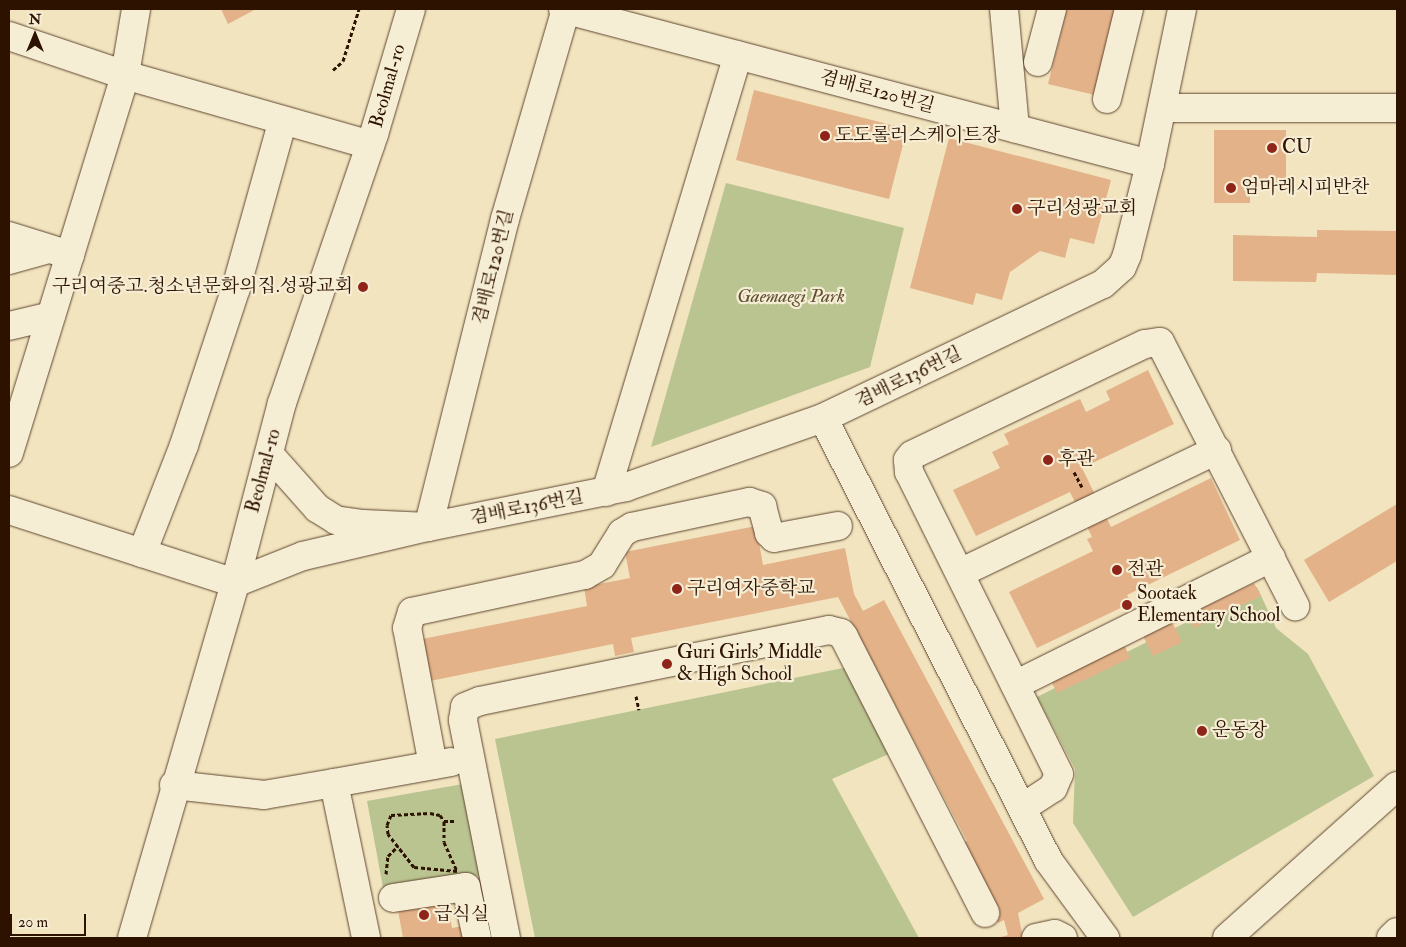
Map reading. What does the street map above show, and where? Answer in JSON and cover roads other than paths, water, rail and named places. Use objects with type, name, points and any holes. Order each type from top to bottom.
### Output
[{"type":"street","points":[[9,453],[51,316],[59,252],[125,75],[136,9]]},
{"type":"street","name":"Beolmal-ro","points":[[132,938],[174,785],[235,584],[282,403],[370,145],[410,9]]},
{"type":"street","name":"겸배로120번길","points":[[428,526],[505,220],[565,9],[1150,164]]},
{"type":"street","points":[[1004,9],[1015,128]]},
{"type":"street","points":[[1038,62],[1052,9]]},
{"type":"street","points":[[1107,99],[1129,9]]},
{"type":"street","name":"겸배로136번길","points":[[428,526],[606,492],[823,418],[1108,279],[1122,267],[1127,255],[1163,108],[1182,9]]},
{"type":"street","points":[[9,36],[125,75],[370,145]]},
{"type":"street","points":[[606,492],[738,56]]},
{"type":"street","points":[[1163,108],[1397,108]]},
{"type":"street","points":[[142,553],[184,445],[236,288],[283,120]]},
{"type":"street","points":[[9,236],[59,252]]},
{"type":"street","points":[[9,260],[59,252]]},
{"type":"street","points":[[9,326],[51,316]]},
{"type":"street","points":[[1022,808],[1053,788],[1058,774],[907,466],[912,455],[1155,341],[1163,345],[1295,606]]},
{"type":"street","points":[[823,418],[1048,860],[1105,938]]},
{"type":"street","points":[[960,573],[1217,450]]},
{"type":"street","points":[[269,454],[317,508],[336,520],[363,524],[428,526]]},
{"type":"street","points":[[432,765],[407,628],[412,612],[585,575],[602,565],[622,533],[632,526],[749,502],[762,506],[769,533],[774,538],[838,526]]},
{"type":"street","points":[[9,510],[235,584],[303,556],[428,526]]},
{"type":"street","points":[[1015,685],[1271,558]]},
{"type":"street","points":[[500,937],[463,713],[465,708],[474,702],[834,631],[844,638],[985,913]]},
{"type":"street","points":[[174,785],[264,795],[471,758]]},
{"type":"street","points":[[334,783],[366,938]]},
{"type":"street","points":[[1227,938],[1397,786]]},
{"type":"street","points":[[393,898],[466,887],[478,938]]},
{"type":"street","points":[[1390,938],[1397,932]]},
{"type":"street","points":[[1036,938],[1055,934],[1063,938]]},
{"type":"place","name":"도도롤러스케이트장","points":[[825,136]]},
{"type":"place","name":"CU","points":[[1272,148]]},
{"type":"place","name":"엄마레시피반찬","points":[[1231,188]]},
{"type":"place","name":"구리성광교회","points":[[1017,209]]},
{"type":"place","name":"구리여중고.청소년문화의집.성광교회","points":[[363,287]]},
{"type":"place","name":"후관","points":[[1048,460]]},
{"type":"place","name":"전관","points":[[1117,570]]},
{"type":"place","name":"구리여자중학교","points":[[677,589]]},
{"type":"place","name":"Sootaek Elementary School","points":[[1127,605]]},
{"type":"place","name":"Guri Girls' Middle & High School","points":[[667,664]]},
{"type":"place","name":"운동장","points":[[1202,731]]},
{"type":"place","name":"급식실","points":[[424,915]]},
{"type":"park label","name":"Gaemaegi Park","points":[[791,297]]}]
